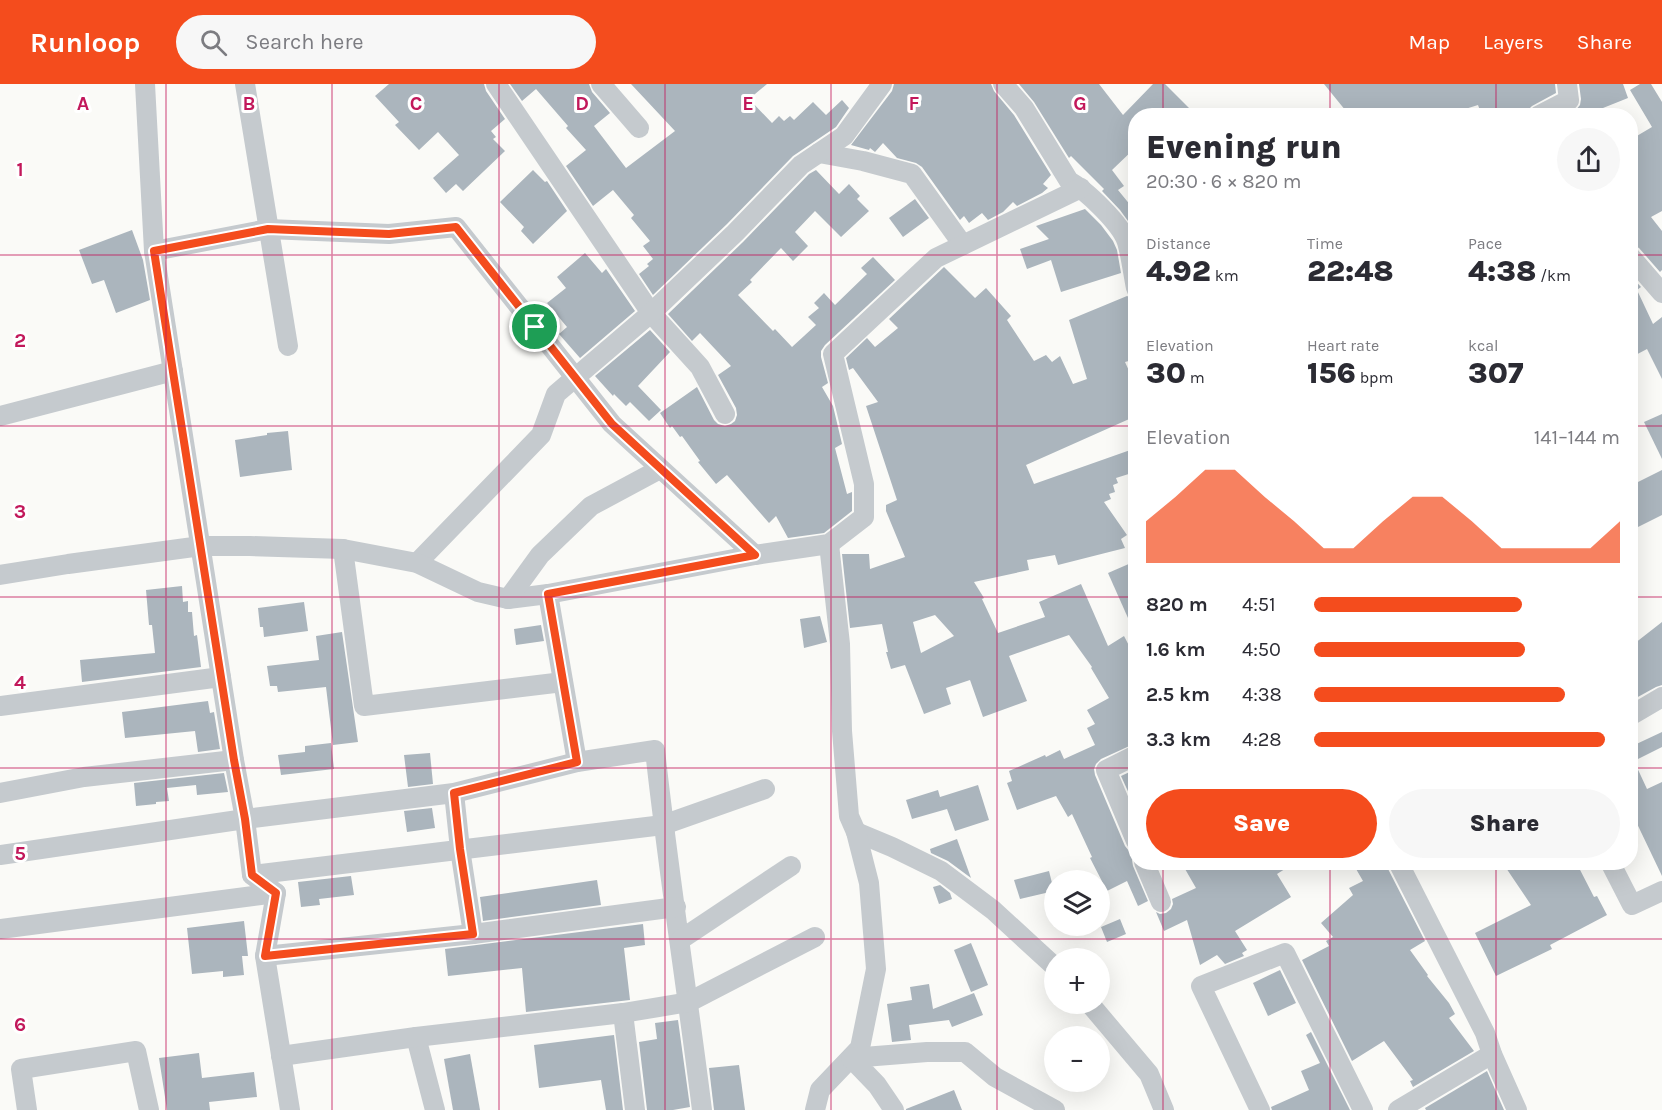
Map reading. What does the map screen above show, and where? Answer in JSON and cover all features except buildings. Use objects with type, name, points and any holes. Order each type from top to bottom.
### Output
[{"type":"street","points":[[145,84],[154,251],[252,875],[276,893]]},
{"type":"street","points":[[245,84],[288,346]]},
{"type":"street","points":[[496,84],[651,313],[700,368],[725,414]]},
{"type":"street","points":[[601,84],[639,128]]},
{"type":"street","points":[[417,563],[541,435],[556,394],[651,313],[735,233],[801,165],[844,136],[882,84]]},
{"type":"street","points":[[1003,84],[1024,108],[1070,181],[1081,188],[1115,223],[1126,240],[1128,250]]},
{"type":"street","points":[[1554,108],[1569,100],[1567,84]]},
{"type":"street","points":[[819,153],[863,161],[912,174],[963,245]]},
{"type":"street","points":[[0,575],[201,546],[343,549],[417,563],[478,592],[508,599],[548,594],[755,555],[829,544],[864,517],[864,483],[833,354],[936,258],[1081,188]]},
{"type":"street","points":[[154,251],[268,229],[389,234],[456,227],[612,424],[755,555]]},
{"type":"street","points":[[1638,265],[1659,287]]},
{"type":"street","points":[[0,416],[173,371]]},
{"type":"street","points":[[508,599],[540,555],[591,506],[660,469]]},
{"type":"street","points":[[815,1110],[820,1090],[860,1048],[876,969],[869,883],[856,832],[849,816],[842,731],[840,645],[829,544]]},
{"type":"street","points":[[343,549],[364,706],[563,682]]},
{"type":"street","points":[[548,594],[577,762]]},
{"type":"street","points":[[0,706],[221,677]]},
{"type":"street","points":[[1638,711],[1662,697]]},
{"type":"street","points":[[0,855],[245,819],[454,793],[577,762],[655,750],[702,1110]]},
{"type":"street","points":[[1128,759],[1106,770],[1128,822]]},
{"type":"street","points":[[0,793],[84,777],[234,760]]},
{"type":"street","points":[[252,875],[663,825],[765,789]]},
{"type":"street","points":[[454,793],[473,934]]},
{"type":"street","points":[[856,832],[941,871],[993,910],[1044,957]]},
{"type":"street","points":[[680,940],[791,866]]},
{"type":"street","points":[[1147,870],[1161,902]]},
{"type":"street","points":[[1402,870],[1485,1033],[1517,1110]]},
{"type":"street","points":[[1614,870],[1632,904],[1662,891]]},
{"type":"street","points":[[0,929],[276,893]]},
{"type":"street","points":[[276,893],[265,956],[290,1110]]},
{"type":"street","points":[[265,956],[473,934],[676,908]]},
{"type":"street","points":[[281,1056],[416,1037],[623,1013],[689,1002],[815,937]]},
{"type":"street","points":[[1260,1110],[1201,986],[1285,953],[1363,1110]]},
{"type":"street","points":[[623,1013],[636,1110]]},
{"type":"street","points":[[1098,1014],[1149,1074],[1164,1110]]},
{"type":"street","points":[[416,1037],[435,1110]]},
{"type":"street","points":[[27,1110],[21,1069],[136,1051],[149,1110]]},
{"type":"street","points":[[851,1058],[927,1052],[965,1052],[995,1077],[1055,1110]]},
{"type":"street","points":[[1398,1110],[1492,1054]]},
{"type":"street","points":[[851,1058],[877,1085],[894,1110]]},
{"type":"route","points":[[456,227],[535,327],[612,424],[755,555],[548,594],[577,762],[454,793],[473,934],[265,956],[276,893],[252,875],[154,251],[268,229],[389,234],[456,227]]}]
